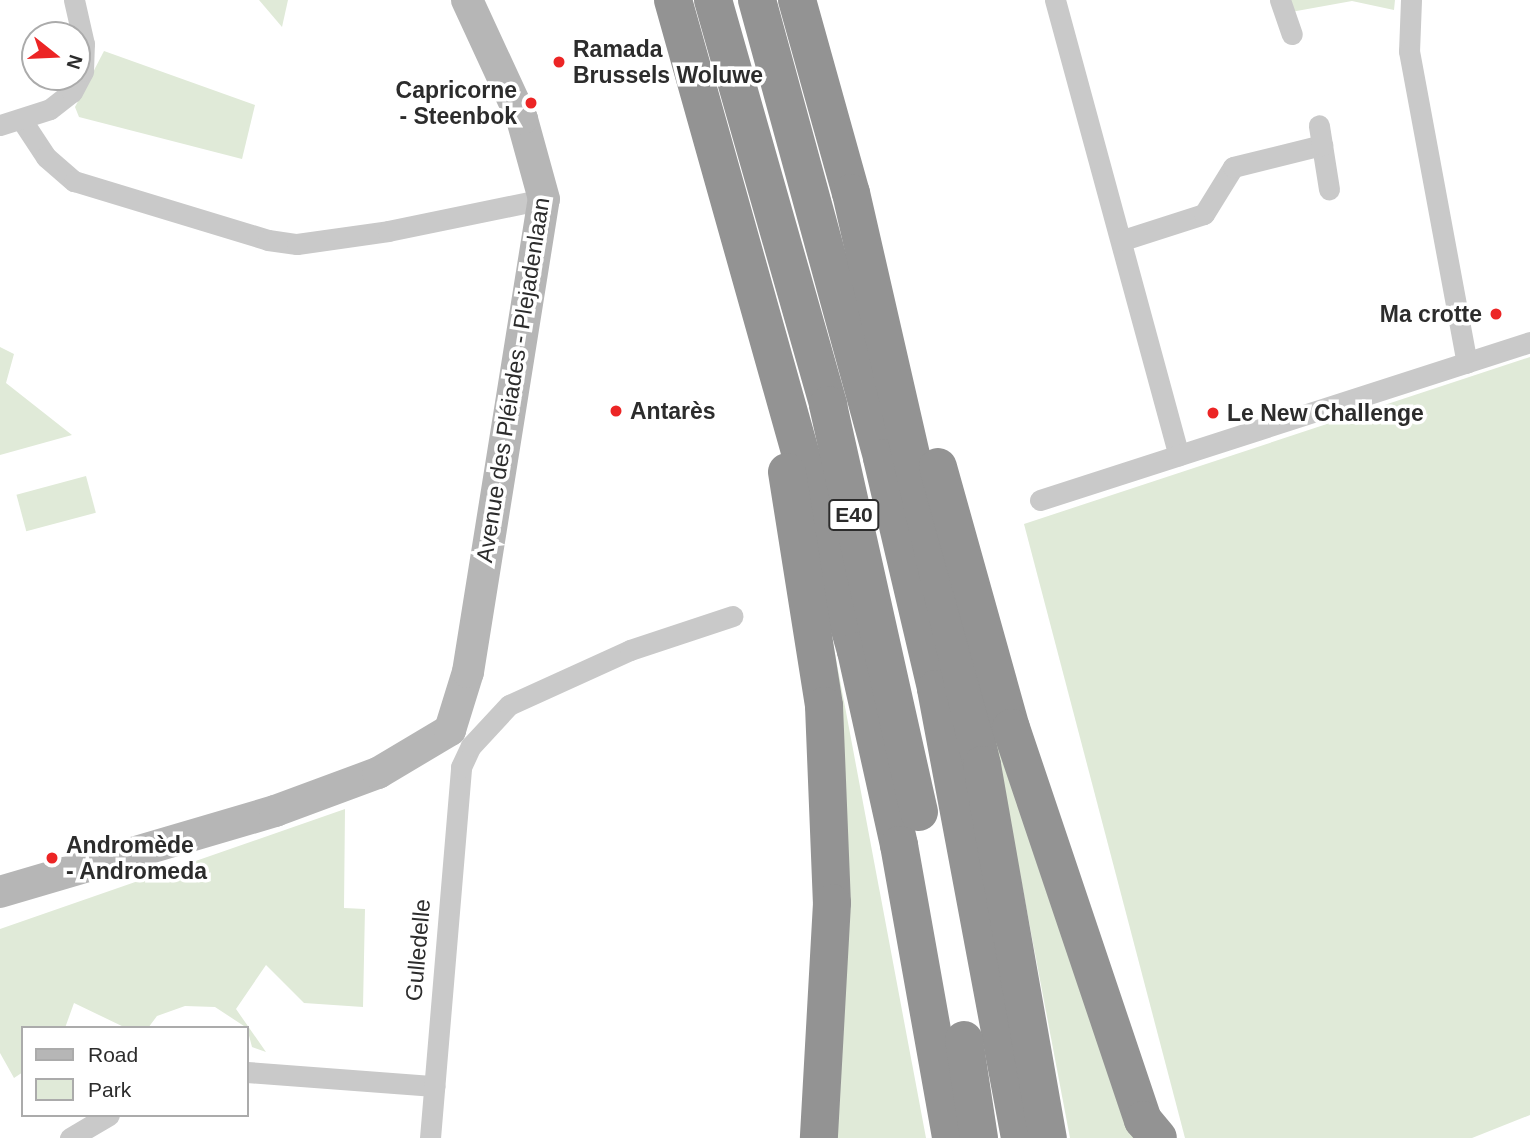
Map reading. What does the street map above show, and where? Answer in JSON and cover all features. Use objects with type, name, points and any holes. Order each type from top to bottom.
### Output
[{"type":"highway","name":"E40","points":[[673,0],[779,389],[812,481],[856,651],[951,1138]]},
{"type":"highway","name":"E40","points":[[713,0],[831,418],[925,841],[979,1138]]},
{"type":"highway","name":"E40","points":[[757,0],[920,621],[1020,1138]]},
{"type":"highway","points":[[797,0],[851,193],[982,765],[1048,1138]]},
{"type":"highway","points":[[851,193],[889,286],[1015,741],[1143,1120],[1158,1138]]},
{"type":"highway","points":[[779,389],[824,706],[832,903],[818,1138]]},
{"type":"street","points":[[0,125],[23,122],[72,92],[83,71],[74,0]]},
{"type":"street","name":"Avenue des Pléiades - Plejadenlaan","points":[[0,892],[275,811],[377,773],[450,730],[467,672],[544,199],[522,119],[467,0]]},
{"type":"street","points":[[1055,0],[1123,240],[1179,455]]},
{"type":"street","points":[[1280,0],[1292,34]]},
{"type":"street","points":[[1411,0],[1409,51],[1468,363]]},
{"type":"street","points":[[23,122],[46,157],[74,181],[268,240],[297,244],[388,231],[544,199]]},
{"type":"street","points":[[1123,240],[1204,214],[1233,167],[1321,135],[1329,189]]},
{"type":"street","points":[[1040,500],[1530,342]]},
{"type":"street","name":"Gulledelle","points":[[430,1138],[461,767],[483,727],[509,705],[630,650],[733,616]]},
{"type":"street","points":[[248,1072],[434,1086]]},
{"type":"street","points":[[70,1138],[105,1117]]},
{"type":"green space","points":[[259,0],[288,0],[282,27]]},
{"type":"green space","points":[[1287,0],[1395,0],[1394,10],[1352,1],[1291,12]]},
{"type":"green space","points":[[104,51],[255,105],[242,159],[79,117],[75,107],[83,91],[91,91],[91,76]]},
{"type":"green space","points":[[0,347],[14,354],[6,383],[72,435],[0,455]]},
{"type":"green space","points":[[1530,357],[1530,1115],[1472,1138],[1185,1138],[1024,524]]},
{"type":"green space","points":[[86,476],[96,513],[26,531],[16,495]]},
{"type":"green space","points":[[824,595],[926,1138],[833,1138]]},
{"type":"green space","points":[[975,637],[1144,1138],[1070,1138]]},
{"type":"green space","points":[[345,809],[344,908],[365,909],[363,1007],[304,1003],[266,965],[236,1009],[248,1026],[215,1007],[185,1006],[157,1016],[150,1026],[122,1026],[74,1003],[66,1026],[21,1026],[21,1073],[14,1078],[0,1053],[0,929]]},
{"type":"green space","points":[[248,1026],[266,1052],[252,1047],[248,1032]]},
{"type":"place","name":"Ramada Brussels Woluwe","points":[[559,62]]},
{"type":"place","name":"Capricorne - Steenbok","points":[[531,103]]},
{"type":"place","name":"Ma crotte","points":[[1496,314]]},
{"type":"place","name":"Antarès","points":[[616,411]]},
{"type":"place","name":"Le New Challenge","points":[[1213,413]]},
{"type":"place","name":"Andromède - Andromeda","points":[[52,858]]}]
